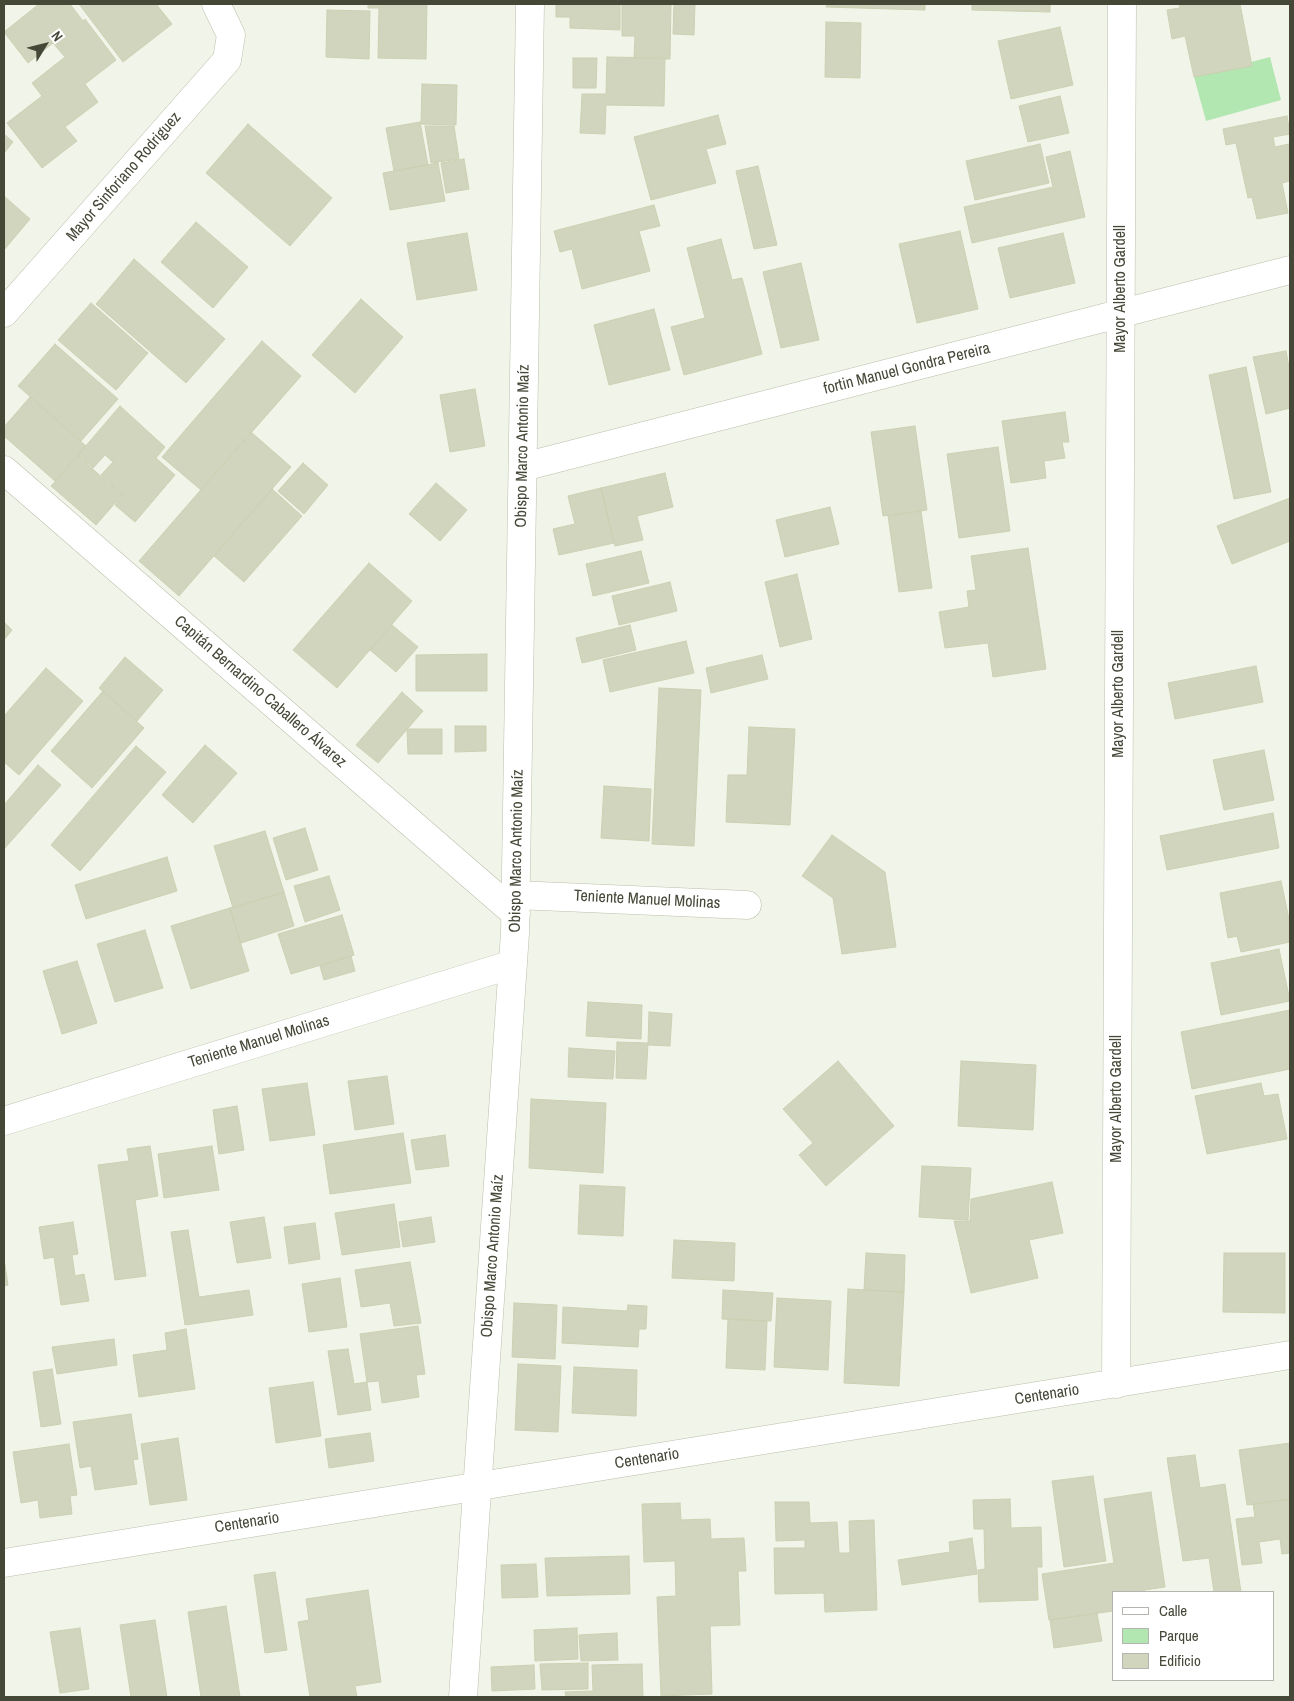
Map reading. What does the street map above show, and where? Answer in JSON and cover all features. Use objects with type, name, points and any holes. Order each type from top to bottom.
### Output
[{"type":"street","name":"Mayor Sinforiano Rodriguez","points":[[4,313],[227,60],[231,35],[216,4]]},
{"type":"street","name":"Obispo Marco Antonio Maíz","points":[[463,1697],[516,904],[530,4]]},
{"type":"street","name":"Mayor Alberto Gardell","points":[[1116,1384],[1122,4]]},
{"type":"street","name":"fortin Manuel Gondra Pereira","points":[[523,467],[1290,270]]},
{"type":"street","name":"Capitán Bernardino Caballero Álvarez","points":[[4,470],[516,904]]},
{"type":"street","name":"Teniente Manuel Molinas","points":[[516,904],[747,905]]},
{"type":"street","name":"Teniente Manuel Molinas","points":[[4,1121],[513,964]]},
{"type":"street","name":"Centenario","points":[[4,1562],[1290,1355]]},
{"type":"green space","points":[[1270,57],[1281,100],[1206,121],[1194,77]]},
{"type":"building","points":[[39,4],[70,4],[83,21],[85,19],[116,60],[85,84],[98,102],[65,127],[77,141],[42,168],[7,123],[42,96],[32,83],[65,57],[53,43],[28,63],[4,32]]},
{"type":"building","points":[[79,4],[156,4],[172,24],[123,62]]},
{"type":"building","points":[[368,4],[427,4],[426,59],[378,58],[379,8],[368,8]]},
{"type":"building","points":[[556,4],[620,4],[620,30],[570,28],[570,17],[556,17]]},
{"type":"building","points":[[622,4],[671,4],[670,59],[634,58],[635,36],[622,36]]},
{"type":"building","points":[[674,4],[695,4],[694,35],[673,34]]},
{"type":"building","points":[[827,4],[925,4],[925,10],[826,7]]},
{"type":"building","points":[[972,4],[1050,4],[1050,12],[972,10]]},
{"type":"building","points":[[1179,4],[1240,4],[1252,66],[1194,77],[1185,36],[1172,39],[1167,10],[1180,8]]},
{"type":"building","points":[[327,10],[370,11],[369,59],[326,57]]},
{"type":"building","points":[[826,22],[861,23],[860,78],[825,77]]},
{"type":"building","points":[[1060,27],[1073,85],[1011,99],[998,41]]},
{"type":"building","points":[[607,57],[665,58],[664,106],[606,105],[605,134],[580,133],[582,94],[606,94]]},
{"type":"building","points":[[573,58],[597,58],[596,88],[573,88]]},
{"type":"building","points":[[422,84],[457,85],[456,125],[421,124]]},
{"type":"building","points":[[1060,96],[1069,133],[1028,142],[1019,106]]},
{"type":"building","points":[[718,115],[726,144],[706,149],[716,183],[651,200],[634,137]]},
{"type":"building","points":[[1287,116],[1290,134],[1273,137],[1275,147],[1289,144],[1290,181],[1282,183],[1288,213],[1257,219],[1252,197],[1248,198],[1236,143],[1226,145],[1223,129]]},
{"type":"building","points":[[420,122],[428,165],[394,171],[386,128]]},
{"type":"building","points":[[248,124],[332,198],[290,246],[206,173]]},
{"type":"building","points":[[425,126],[454,126],[459,159],[431,163]]},
{"type":"building","points":[[4,134],[13,142],[4,153]]},
{"type":"building","points":[[1040,144],[1049,183],[975,200],[966,161]]},
{"type":"building","points":[[1070,151],[1085,217],[972,243],[964,207],[1053,187],[1046,157]]},
{"type":"building","points":[[464,159],[469,189],[446,193],[441,163]]},
{"type":"building","points":[[438,163],[445,201],[390,210],[383,173]]},
{"type":"building","points":[[758,166],[777,245],[754,249],[736,171]]},
{"type":"building","points":[[4,196],[30,219],[4,250]]},
{"type":"building","points":[[654,205],[660,226],[639,231],[650,271],[582,289],[572,249],[560,252],[554,231]]},
{"type":"building","points":[[196,222],[248,267],[213,308],[161,262]]},
{"type":"building","points":[[960,231],[978,309],[917,323],[899,244]]},
{"type":"building","points":[[467,233],[477,290],[417,300],[407,243]]},
{"type":"building","points":[[1063,233],[1075,283],[1010,298],[998,248]]},
{"type":"building","points":[[721,239],[732,280],[742,278],[762,354],[684,375],[671,327],[705,318],[687,248]]},
{"type":"building","points":[[134,259],[225,339],[186,383],[96,304]]},
{"type":"building","points":[[801,263],[819,340],[781,348],[763,272]]},
{"type":"building","points":[[361,299],[403,337],[355,393],[312,355]]},
{"type":"building","points":[[91,303],[148,353],[116,390],[58,340]]},
{"type":"building","points":[[654,309],[670,370],[609,385],[594,325]]},
{"type":"building","points":[[262,341],[301,376],[201,490],[162,457]]},
{"type":"building","points":[[55,344],[118,399],[81,441],[18,386]]},
{"type":"building","points":[[1286,351],[1290,373],[1290,408],[1266,414],[1253,357]]},
{"type":"building","points":[[1246,367],[1271,492],[1234,499],[1209,375]]},
{"type":"building","points":[[475,389],[485,446],[450,452],[440,395]]},
{"type":"building","points":[[30,397],[86,446],[55,481],[4,436],[4,427]]},
{"type":"building","points":[[120,406],[165,447],[156,458],[175,475],[135,522],[115,505],[123,495],[101,475],[113,462],[105,455],[93,468],[78,455]]},
{"type":"building","points":[[1065,412],[1069,442],[1062,442],[1065,458],[1044,461],[1046,478],[1011,483],[1002,421]]},
{"type":"building","points":[[915,426],[927,510],[883,516],[871,432]]},
{"type":"building","points":[[251,432],[291,467],[179,596],[139,561]]},
{"type":"building","points":[[998,447],[1010,531],[959,538],[947,454]]},
{"type":"building","points":[[78,456],[122,495],[96,525],[51,486]]},
{"type":"building","points":[[303,463],[328,485],[304,514],[278,491]]},
{"type":"building","points":[[665,473],[673,507],[637,516],[643,540],[615,546],[601,488]]},
{"type":"building","points":[[436,483],[467,510],[440,541],[409,514]]},
{"type":"building","points":[[601,488],[614,543],[559,555],[553,529],[575,524],[568,496]]},
{"type":"building","points":[[272,489],[302,516],[244,582],[214,556]]},
{"type":"building","points":[[1290,498],[1290,541],[1232,564],[1217,526]]},
{"type":"building","points":[[830,507],[839,544],[785,557],[776,520]]},
{"type":"building","points":[[921,511],[932,588],[899,592],[888,516]]},
{"type":"building","points":[[1028,548],[1046,669],[993,677],[988,643],[945,648],[939,612],[969,607],[967,591],[976,590],[971,556]]},
{"type":"building","points":[[641,551],[649,583],[593,596],[586,564]]},
{"type":"building","points":[[369,563],[412,601],[337,688],[293,650]]},
{"type":"building","points":[[797,574],[812,639],[780,647],[765,582]]},
{"type":"building","points":[[670,582],[677,611],[619,625],[612,596]]},
{"type":"building","points":[[4,622],[12,630],[4,640]]},
{"type":"building","points":[[392,625],[418,647],[396,672],[370,650]]},
{"type":"building","points":[[630,625],[636,650],[582,663],[576,638]]},
{"type":"building","points":[[686,641],[694,673],[610,692],[603,660]]},
{"type":"building","points":[[487,654],[487,691],[416,691],[416,655]]},
{"type":"building","points":[[762,655],[768,679],[711,693],[706,668]]},
{"type":"building","points":[[125,657],[163,690],[137,721],[99,688]]},
{"type":"building","points":[[1256,666],[1263,702],[1175,719],[1168,683]]},
{"type":"building","points":[[46,668],[83,701],[19,775],[4,762],[4,716]]},
{"type":"building","points":[[659,688],[701,690],[694,846],[652,844]]},
{"type":"building","points":[[103,691],[144,728],[92,788],[51,751]]},
{"type":"building","points":[[402,692],[423,711],[378,763],[356,745]]},
{"type":"building","points":[[455,726],[486,726],[486,751],[455,752]]},
{"type":"building","points":[[749,727],[795,729],[790,825],[726,822],[728,775],[747,775]]},
{"type":"building","points":[[407,729],[442,729],[442,754],[408,754]]},
{"type":"building","points":[[205,745],[237,773],[193,823],[162,795]]},
{"type":"building","points":[[136,746],[166,772],[80,871],[51,845]]},
{"type":"building","points":[[1264,750],[1274,800],[1224,810],[1213,760]]},
{"type":"building","points":[[38,765],[61,785],[4,849],[4,805]]},
{"type":"building","points":[[604,786],[651,789],[649,841],[601,838]]},
{"type":"building","points":[[1273,813],[1279,848],[1167,870],[1160,836]]},
{"type":"building","points":[[305,828],[318,870],[286,880],[273,838]]},
{"type":"building","points":[[265,831],[284,892],[233,908],[214,846]]},
{"type":"building","points":[[832,835],[885,872],[896,947],[842,954],[833,898],[802,876]]},
{"type":"building","points":[[167,857],[177,891],[86,919],[75,885]]},
{"type":"building","points":[[329,876],[340,910],[305,922],[294,886]]},
{"type":"building","points":[[1281,881],[1290,924],[1290,942],[1241,952],[1237,936],[1228,938],[1220,893]]},
{"type":"building","points":[[284,892],[294,926],[241,943],[230,908]]},
{"type":"building","points":[[230,908],[249,971],[191,989],[171,926]]},
{"type":"building","points":[[342,915],[354,955],[291,974],[278,934]]},
{"type":"building","points":[[145,930],[163,988],[115,1002],[97,944]]},
{"type":"building","points":[[1279,949],[1290,1001],[1221,1015],[1211,963]]},
{"type":"building","points":[[351,956],[355,971],[324,980],[320,966]]},
{"type":"building","points":[[77,961],[97,1023],[62,1034],[43,971]]},
{"type":"building","points":[[588,1002],[642,1005],[641,1039],[586,1036]]},
{"type":"building","points":[[1290,1010],[1290,1069],[1192,1089],[1181,1032]]},
{"type":"building","points":[[649,1012],[672,1014],[670,1046],[648,1045]]},
{"type":"building","points":[[617,1042],[648,1043],[646,1079],[616,1078]]},
{"type":"building","points":[[569,1048],[615,1051],[613,1079],[568,1077]]},
{"type":"building","points":[[838,1061],[894,1126],[826,1186],[799,1155],[813,1143],[783,1109]]},
{"type":"building","points":[[961,1061],[1036,1065],[1033,1130],[958,1126]]},
{"type":"building","points":[[387,1076],[394,1124],[355,1130],[348,1081]]},
{"type":"building","points":[[307,1083],[315,1135],[270,1141],[262,1089]]},
{"type":"building","points":[[1261,1083],[1264,1096],[1278,1094],[1287,1139],[1207,1154],[1195,1096]]},
{"type":"building","points":[[531,1099],[606,1103],[603,1173],[529,1168]]},
{"type":"building","points":[[237,1106],[244,1150],[219,1154],[213,1110]]},
{"type":"building","points":[[403,1133],[411,1183],[330,1194],[323,1145]]},
{"type":"building","points":[[445,1135],[449,1166],[416,1170],[411,1140]]},
{"type":"building","points":[[150,1146],[158,1196],[135,1200],[146,1276],[115,1280],[98,1165],[129,1161],[127,1149]]},
{"type":"building","points":[[212,1146],[219,1190],[164,1198],[158,1154]]},
{"type":"building","points":[[922,1166],[971,1168],[968,1220],[919,1217]]},
{"type":"building","points":[[1052,1182],[1063,1233],[1029,1240],[1038,1278],[971,1293],[954,1221],[970,1221],[971,1199]]},
{"type":"building","points":[[580,1185],[625,1187],[623,1236],[578,1234]]},
{"type":"building","points":[[394,1204],[400,1247],[342,1255],[335,1213]]},
{"type":"building","points":[[264,1217],[271,1258],[237,1263],[230,1222]]},
{"type":"building","points":[[431,1217],[435,1242],[403,1247],[399,1222]]},
{"type":"building","points":[[73,1222],[78,1254],[72,1255],[75,1276],[84,1274],[89,1301],[61,1305],[54,1257],[44,1259],[39,1227]]},
{"type":"building","points":[[315,1223],[320,1259],[289,1264],[284,1227]]},
{"type":"building","points":[[188,1230],[199,1297],[249,1290],[253,1315],[185,1325],[171,1232]]},
{"type":"building","points":[[674,1240],[735,1243],[734,1281],[672,1278]]},
{"type":"building","points":[[866,1253],[905,1255],[904,1292],[864,1290]]},
{"type":"building","points":[[1224,1253],[1285,1253],[1285,1313],[1223,1312]]},
{"type":"building","points":[[4,1259],[8,1285],[4,1286]]},
{"type":"building","points":[[410,1262],[421,1323],[394,1326],[390,1303],[361,1307],[355,1270]]},
{"type":"building","points":[[340,1278],[347,1327],[309,1332],[302,1284]]},
{"type":"building","points":[[848,1289],[904,1292],[899,1386],[844,1383]]},
{"type":"building","points":[[723,1290],[773,1293],[771,1321],[722,1319]]},
{"type":"building","points":[[777,1298],[831,1301],[828,1370],[774,1367]]},
{"type":"building","points":[[514,1303],[557,1305],[555,1359],[512,1357]]},
{"type":"building","points":[[628,1305],[647,1306],[646,1329],[639,1329],[638,1347],[562,1343],[563,1307],[627,1311]]},
{"type":"building","points":[[728,1319],[767,1321],[765,1370],[726,1368]]},
{"type":"building","points":[[418,1326],[425,1374],[416,1375],[419,1397],[382,1403],[379,1381],[367,1382],[360,1334]]},
{"type":"building","points":[[186,1329],[195,1389],[139,1397],[133,1355],[167,1350],[165,1333]]},
{"type":"building","points":[[114,1339],[117,1365],[57,1374],[52,1347]]},
{"type":"building","points":[[348,1349],[354,1384],[367,1382],[371,1410],[338,1415],[328,1351]]},
{"type":"building","points":[[518,1364],[561,1366],[558,1432],[515,1430]]},
{"type":"building","points":[[574,1367],[637,1370],[636,1416],[572,1413]]},
{"type":"building","points":[[52,1369],[61,1424],[41,1427],[33,1372]]},
{"type":"building","points":[[313,1382],[321,1436],[276,1443],[269,1388]]},
{"type":"building","points":[[131,1414],[138,1459],[133,1460],[137,1484],[95,1490],[91,1466],[80,1468],[73,1422]]},
{"type":"building","points":[[370,1433],[374,1461],[329,1468],[325,1439]]},
{"type":"building","points":[[178,1438],[187,1500],[150,1505],[141,1444]]},
{"type":"building","points":[[1290,1443],[1290,1499],[1247,1505],[1239,1450]]},
{"type":"building","points":[[69,1444],[77,1495],[70,1496],[72,1514],[40,1518],[38,1500],[21,1503],[13,1452]]},
{"type":"building","points":[[1195,1455],[1200,1488],[1225,1484],[1241,1591],[1214,1591],[1209,1558],[1183,1561],[1167,1458]]},
{"type":"building","points":[[1093,1476],[1106,1561],[1064,1567],[1052,1481]]},
{"type":"building","points":[[1151,1492],[1165,1587],[1144,1591],[1112,1591],[1112,1611],[1049,1620],[1042,1574],[1114,1563],[1104,1499]]},
{"type":"building","points":[[1010,1499],[1011,1528],[1041,1527],[1042,1567],[1037,1567],[1038,1600],[979,1602],[978,1570],[985,1569],[984,1529],[974,1529],[973,1500]]},
{"type":"building","points":[[1290,1499],[1290,1553],[1282,1554],[1280,1539],[1259,1542],[1262,1563],[1242,1565],[1236,1519],[1255,1517],[1253,1504]]},
{"type":"building","points":[[775,1502],[809,1502],[810,1523],[837,1522],[839,1553],[850,1553],[849,1521],[874,1520],[877,1610],[825,1612],[824,1593],[775,1594],[774,1548],[805,1548],[805,1540],[776,1541]]},
{"type":"building","points":[[680,1503],[681,1520],[710,1519],[711,1539],[744,1538],[746,1571],[738,1571],[740,1625],[710,1626],[712,1694],[661,1696],[657,1597],[676,1596],[675,1561],[644,1562],[642,1504]]},
{"type":"building","points":[[972,1538],[977,1574],[902,1585],[898,1560],[950,1552],[949,1542]]},
{"type":"building","points":[[629,1556],[630,1594],[547,1596],[545,1558]]},
{"type":"building","points":[[536,1564],[538,1597],[502,1598],[501,1565]]},
{"type":"building","points":[[275,1572],[287,1650],[265,1653],[254,1575]]},
{"type":"building","points":[[368,1590],[381,1682],[355,1686],[357,1697],[310,1697],[298,1622],[309,1620],[306,1599]]},
{"type":"building","points":[[226,1606],[240,1697],[201,1697],[188,1612]]},
{"type":"building","points":[[1097,1613],[1102,1641],[1054,1648],[1050,1620]]},
{"type":"building","points":[[155,1620],[167,1697],[131,1697],[120,1625]]},
{"type":"building","points":[[80,1628],[89,1689],[60,1693],[50,1632]]},
{"type":"building","points":[[577,1628],[578,1659],[535,1661],[534,1630]]},
{"type":"building","points":[[617,1633],[618,1660],[581,1661],[579,1635]]},
{"type":"building","points":[[588,1663],[588,1689],[542,1690],[540,1664]]},
{"type":"building","points":[[642,1664],[643,1697],[566,1697],[565,1692],[593,1691],[592,1665]]},
{"type":"building","points":[[534,1665],[535,1689],[492,1691],[491,1667]]}]
